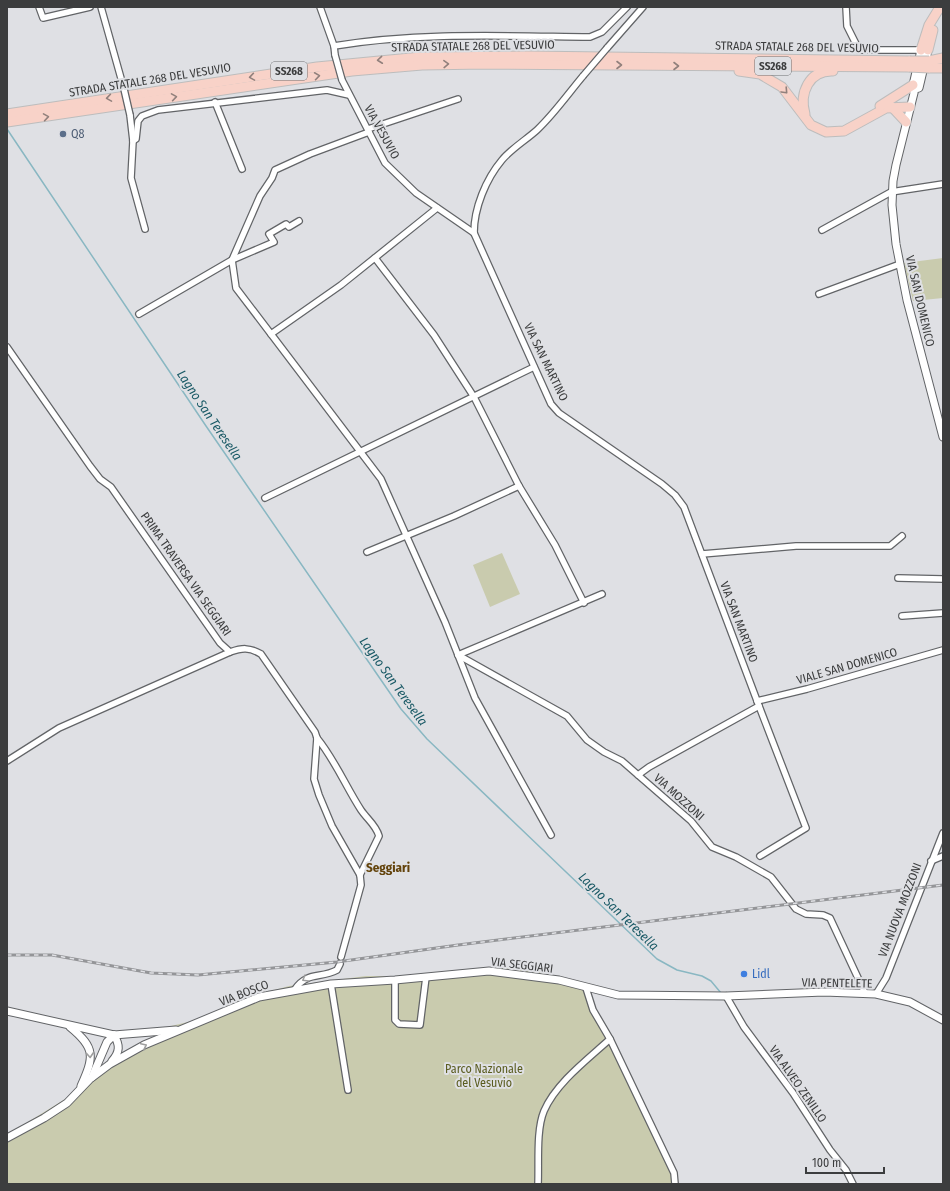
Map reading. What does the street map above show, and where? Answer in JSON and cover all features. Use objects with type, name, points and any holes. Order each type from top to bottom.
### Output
[{"type":"highway","points":[[925,50],[938,10]]},
{"type":"highway","name":"STRADA STATALE 268 DEL VESUVIO","points":[[7,114],[317,67],[421,57],[535,56],[909,64],[929,64],[943,61]]},
{"type":"highway","points":[[929,64],[943,58]]},
{"type":"highway","name":"STRADA STATALE 268 DEL VESUVIO","points":[[7,122],[317,76],[387,68],[471,64],[873,67],[909,64]]},
{"type":"highway","name":"STRADA STATALE 268 DEL VESUVIO","points":[[929,64],[943,68]]},
{"type":"highway","points":[[710,66],[750,72],[772,80],[782,87],[790,96],[806,119],[818,129],[835,133],[844,131],[871,115],[877,108],[891,104],[899,99],[911,105]]},
{"type":"highway","points":[[806,119],[802,102],[803,94],[811,79],[829,71],[844,71],[873,67]]},
{"type":"highway","points":[[891,104],[915,87]]},
{"type":"highway","points":[[891,104],[906,122]]},
{"type":"main road","name":"VIA SAN DOMENICO","points":[[925,50],[906,122],[892,192],[892,210],[900,264],[915,331],[943,437]]},
{"type":"main road","name":"VIA SEGGIARI","points":[[314,986],[489,971],[559,980],[618,995],[726,996]]},
{"type":"main road","name":"VIA BOSCO","points":[[7,1138],[44,1118],[67,1103],[90,1079],[110,1064],[144,1045],[259,997],[314,986]]},
{"type":"main road","name":"VIA PENTELETE","points":[[726,996],[824,992],[876,994],[910,1002],[943,1020]]},
{"type":"main road","points":[[7,1011],[114,1035],[118,1042],[119,1048],[116,1056],[110,1064]]},
{"type":"main road","points":[[68,1025],[86,1041],[90,1049],[91,1060],[78,1092]]},
{"type":"main road","name":"VIA BOSCO","points":[[90,1079],[107,1042],[114,1035],[184,1029]]},
{"type":"street","points":[[39,7],[43,18],[90,7]]},
{"type":"street","points":[[100,7],[130,115],[133,141],[131,178],[145,229]]},
{"type":"street","name":"VIA VESUVIO","points":[[320,7],[334,46],[342,80],[385,163],[416,193],[474,233]]},
{"type":"street","points":[[334,46],[414,37],[467,35],[590,37],[597,35],[608,28],[627,7]]},
{"type":"street","name":"VIA SAN MARTINO","points":[[643,7],[537,129],[502,159],[487,183],[474,218],[474,233],[551,404],[559,413],[662,484],[675,495],[684,507],[806,828],[760,856]]},
{"type":"street","points":[[846,7],[847,26],[859,50],[925,50]]},
{"type":"street","points":[[133,141],[136,139],[138,121],[142,116],[176,106],[327,90],[349,95]]},
{"type":"street","points":[[458,99],[368,130],[275,170],[272,178],[260,196],[232,260],[236,288],[381,479],[407,535],[475,698],[551,835]]},
{"type":"street","points":[[215,102],[242,169]]},
{"type":"street","points":[[822,230],[892,192],[943,184]]},
{"type":"street","points":[[270,334],[341,285],[437,208]]},
{"type":"street","points":[[139,314],[232,260],[274,242],[270,234],[286,224],[289,227],[298,221]]},
{"type":"street","points":[[375,258],[434,335],[474,397],[520,486],[554,545],[584,603]]},
{"type":"street","points":[[818,294],[900,264]]},
{"type":"street","name":"PRIMA TRAVERSA VIA SEGGIARI","points":[[7,347],[90,466],[100,479],[111,487],[220,643],[230,652],[246,648],[253,649],[261,654],[325,748],[362,812],[378,831],[379,836],[360,875]]},
{"type":"street","points":[[265,498],[534,367]]},
{"type":"street","points":[[367,552],[520,486]]},
{"type":"street","points":[[702,554],[796,546],[890,546],[902,536]]},
{"type":"street","points":[[898,578],[943,579]]},
{"type":"street","points":[[458,655],[502,635],[584,603],[602,594]]},
{"type":"street","points":[[902,616],[943,613]]},
{"type":"street","name":"VIALE SAN DOMENICO","points":[[758,704],[943,650]]},
{"type":"street","points":[[7,761],[59,728],[230,652]]},
{"type":"street","points":[[458,655],[567,716],[587,740],[604,752],[622,761],[638,775]]},
{"type":"street","name":"VIA MOZZONI","points":[[758,704],[649,767],[638,775],[691,821],[712,847],[736,857],[771,878],[796,909],[806,914],[823,915],[830,918],[865,993]]},
{"type":"street","points":[[295,989],[303,979],[311,976],[327,975],[338,970],[360,889],[360,875],[332,826],[314,779],[318,738]]},
{"type":"street","name":"VIA NUOVA MOZZONI","points":[[876,994],[886,978],[943,833]]},
{"type":"street","points":[[931,861],[943,856]]},
{"type":"street","points":[[314,986],[319,976]]},
{"type":"street","points":[[395,980],[395,1020],[399,1024],[420,1025],[426,977]]},
{"type":"street","points":[[331,984],[348,1090]]},
{"type":"street","points":[[586,988],[593,1010],[610,1039],[674,1173],[675,1184]]},
{"type":"street","name":"VIA ALVEO ZENILLO","points":[[726,996],[744,1027],[793,1093],[830,1150],[846,1170],[853,1184]]},
{"type":"street","points":[[538,1184],[540,1126],[543,1112],[554,1093],[610,1039]]},
{"type":"green space","points":[[943,258],[943,298],[913,301],[904,263]]},
{"type":"green space","points":[[502,553],[520,594],[490,607],[473,565]]},
{"type":"green space","name":"Parco Nazionale del Vesuvio","points":[[491,967],[544,971],[545,975],[580,981],[589,1003],[673,1170],[675,1184],[7,1184],[7,1135],[70,1096],[82,1083],[171,1026],[192,1021],[220,1010],[239,1000],[289,986],[366,976],[418,976]]},
{"type":"waterway","name":"Lagno San Teresella","points":[[7,129],[206,426],[401,709],[427,739],[657,959],[677,970],[702,976],[711,981],[721,993]]},
{"type":"railway","points":[[7,955],[52,955],[151,973],[198,975],[337,962],[458,945],[943,885]]},
{"type":"place","name":"Q8","points":[[63,134]]},
{"type":"place","name":"Lidl","points":[[744,974]]},
{"type":"district","name":"Seggiari","points":[[388,867]]}]
